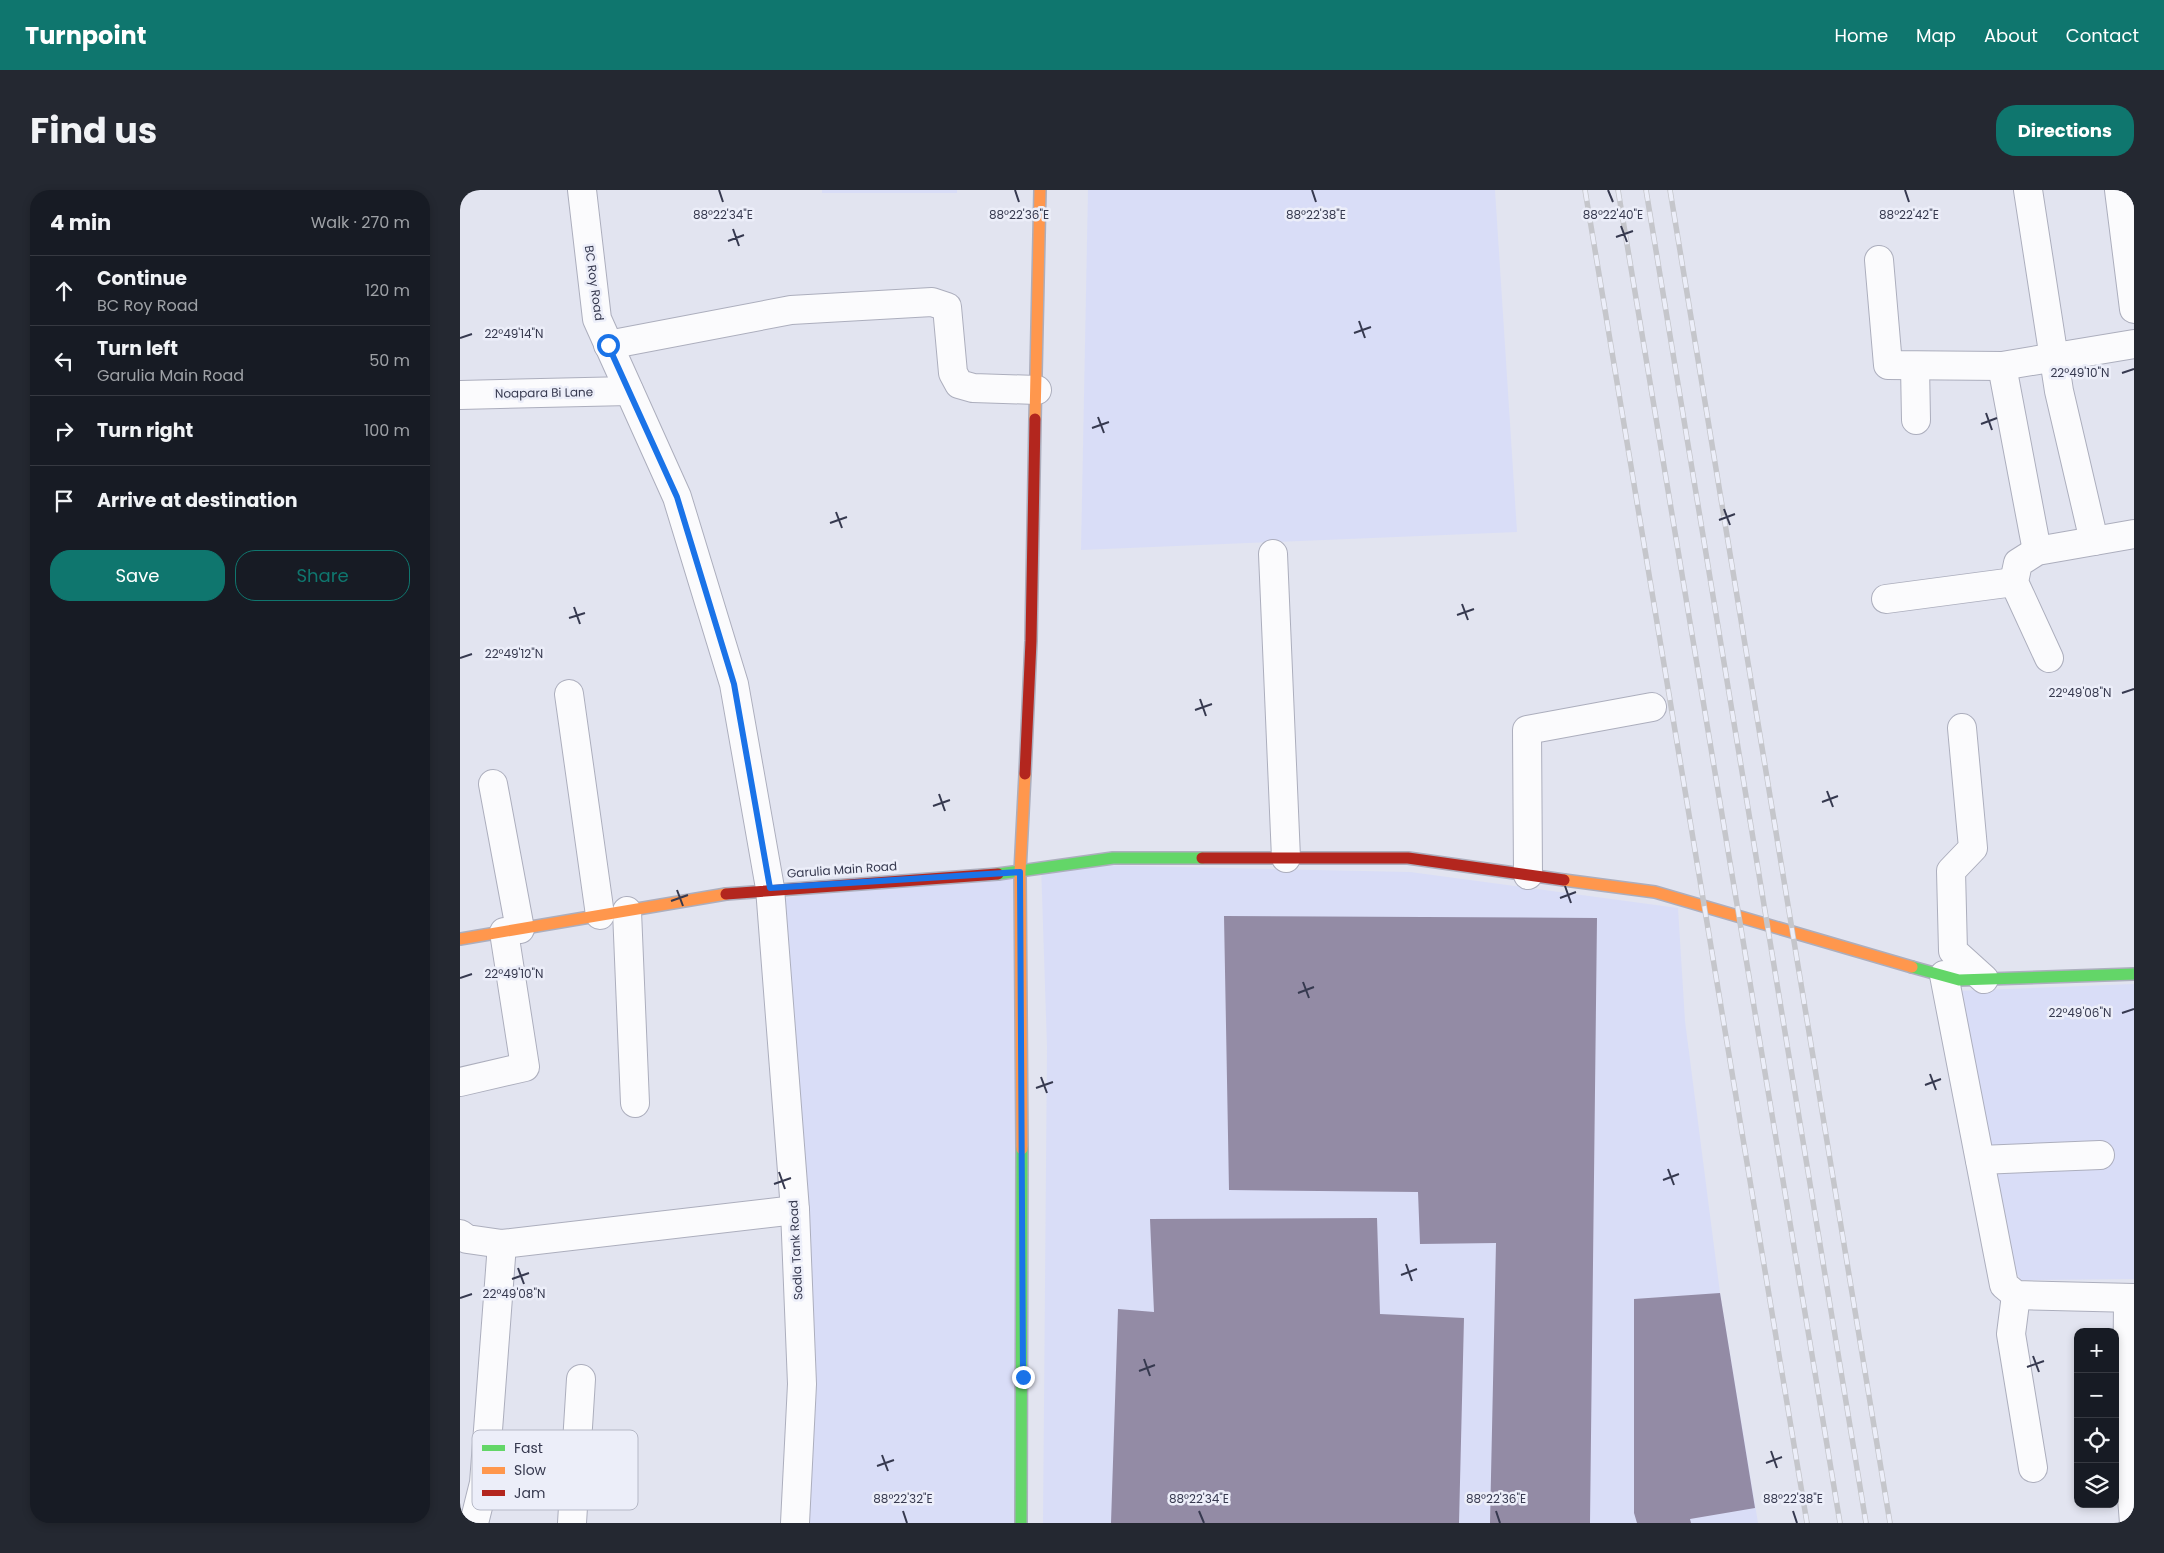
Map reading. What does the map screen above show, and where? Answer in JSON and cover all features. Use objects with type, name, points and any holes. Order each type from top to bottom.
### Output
[{"type":"street","name":"BC Roy Road","points":[[582,190],[597,319],[677,497],[734,684],[770,888]]},
{"type":"street","points":[[1021,1523],[1023,1358],[1020,872],[1027,747],[1037,390],[1040,190]]},
{"type":"street","points":[[2028,190],[2058,391],[2094,541]]},
{"type":"street","points":[[2119,190],[2134,309]]},
{"type":"street","points":[[1879,260],[1888,364],[1915,366],[2002,366],[2134,344]]},
{"type":"street","points":[[608,345],[790,310],[932,302],[947,307],[953,373],[959,384],[973,388],[1037,390]]},
{"type":"street","points":[[1915,366],[1916,420]]},
{"type":"street","points":[[2002,366],[2037,551]]},
{"type":"street","name":"Noapara Bi Lane","points":[[460,395],[629,392]]},
{"type":"street","points":[[2049,658],[2014,582],[2018,563],[2037,551],[2134,534]]},
{"type":"street","points":[[1273,554],[1286,858]]},
{"type":"street","points":[[1886,599],[2014,582]]},
{"type":"street","points":[[569,694],[600,915]]},
{"type":"street","points":[[1528,875],[1527,730],[1652,708]]},
{"type":"street","points":[[1962,728],[1973,848],[1951,872],[1953,951],[1984,979]]},
{"type":"street","points":[[460,1082],[525,1068],[512,930],[493,784]]},
{"type":"street","name":"Garulia Main Road","points":[[460,939],[770,888],[1020,872],[1112,858],[1408,858],[1655,892],[1959,980],[2134,974]]},
{"type":"street","name":"Sodla Tank Road","points":[[770,888],[794,1210],[802,1384],[795,1523]]},
{"type":"street","points":[[627,911],[635,1103]]},
{"type":"street","points":[[1944,975],[2004,1285],[2016,1295],[2131,1298],[2127,1434],[2134,1523]]},
{"type":"street","points":[[1980,1160],[2100,1155]]},
{"type":"street","points":[[460,1234],[467,1239],[502,1244],[794,1210]]},
{"type":"street","points":[[488,1430],[502,1244]]},
{"type":"street","points":[[2016,1295],[2011,1334],[2033,1468]]},
{"type":"street","points":[[578,1430],[581,1379]]},
{"type":"street","points":[[474,1523],[477,1510]]},
{"type":"street","points":[[572,1523],[573,1510]]},
{"type":"shaded area","points":[[822,190],[957,190],[957,193],[822,193]]},
{"type":"shaded area","points":[[1088,190],[1495,190],[1517,532],[1081,550]]},
{"type":"shaded area","points":[[1041,864],[1410,872],[1678,908],[1685,1021],[1720,1293],[1758,1523],[1043,1523],[1047,1047]]},
{"type":"shaded area","points":[[1017,866],[1018,1523],[807,1523],[784,898]]},
{"type":"shaded area","points":[[2134,984],[2134,1279],[2021,1280],[2011,1264],[1954,991]]},
{"type":"building","points":[[1224,916],[1597,918],[1590,1523],[1490,1523],[1496,1243],[1420,1244],[1418,1192],[1229,1190]]},
{"type":"building","points":[[1377,1218],[1380,1314],[1464,1318],[1459,1523],[1111,1523],[1118,1309],[1154,1312],[1150,1219]]},
{"type":"building","points":[[1720,1293],[1755,1508],[1690,1519],[1691,1523],[1637,1523],[1634,1513],[1634,1299]]},
{"type":"railway","points":[[1585,190],[1807,1523]]},
{"type":"railway","points":[[1618,190],[1840,1523]]},
{"type":"railway","points":[[1646,190],[1866,1523]]},
{"type":"railway","points":[[1670,190],[1890,1523]]},
{"type":"traffic: fast","points":[[998,874],[1113,858],[1202,858]]},
{"type":"traffic: fast","points":[[1912,967],[1959,980],[2134,974]]},
{"type":"traffic: fast","points":[[1021,1523],[1022,1149]]},
{"type":"traffic: slow","points":[[1035,419],[1040,190]]},
{"type":"traffic: slow","points":[[1022,1149],[1020,872],[1025,774]]},
{"type":"traffic: slow","points":[[1564,880],[1655,892],[1912,967]]},
{"type":"traffic: slow","points":[[460,939],[726,894]]},
{"type":"traffic: jam","points":[[1025,774],[1031,641],[1035,419]]},
{"type":"traffic: jam","points":[[1202,858],[1408,858],[1564,880]]},
{"type":"traffic: jam","points":[[726,894],[998,874]]},
{"type":"route","points":[[608,345],[677,497],[734,684],[770,888],[1020,872],[1023,1377]]}]
